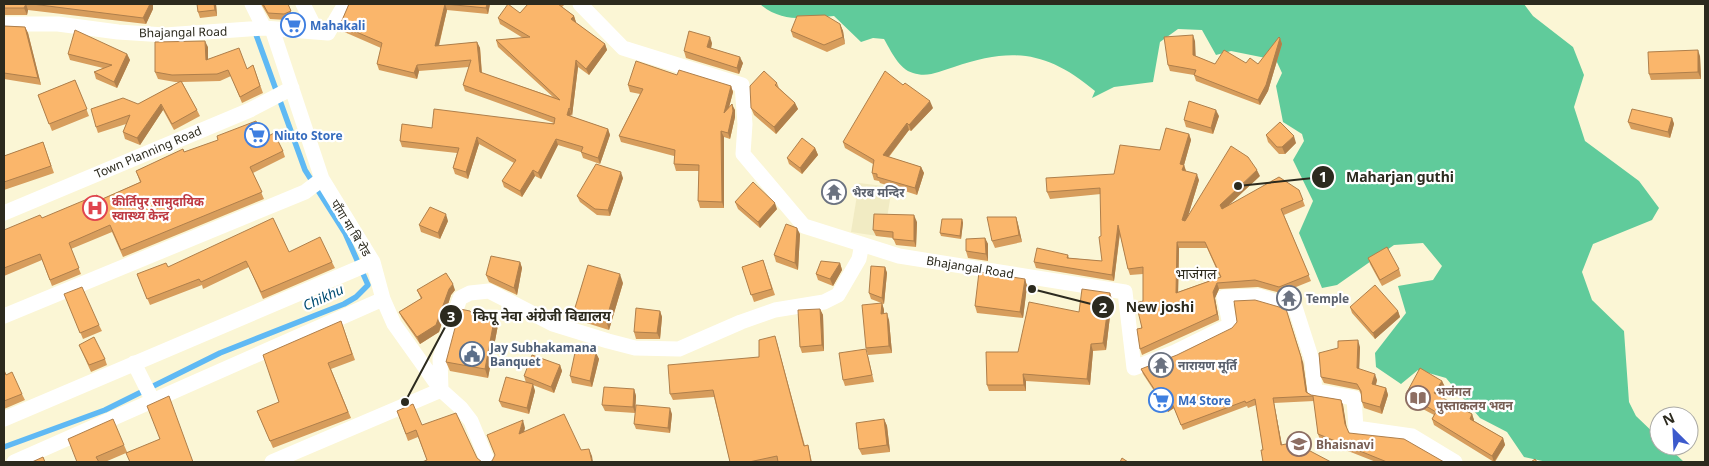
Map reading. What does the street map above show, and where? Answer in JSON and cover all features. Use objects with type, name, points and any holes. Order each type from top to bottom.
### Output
[{"type":"street","name":"पाँगा मा बि रोड","points":[[252,4],[268,29],[292,88],[322,179],[373,262],[383,300],[394,324],[442,390],[462,408],[471,421],[488,462]]},
{"type":"street","points":[[303,4],[317,32],[328,33],[345,4]]},
{"type":"street","name":"Bhajangal Road","points":[[580,4],[623,48],[742,85],[745,124],[743,154],[804,226],[899,256],[1125,292],[1134,368],[1175,352],[1230,324],[1224,297],[1258,296],[1296,307],[1312,360],[1315,391],[1354,398],[1356,428],[1412,436],[1455,462]]},
{"type":"street","name":"Bhajangal Road","points":[[4,24],[58,24],[118,32],[165,35],[268,29],[317,32]]},
{"type":"street","name":"Town Planning Road","points":[[4,213],[250,110],[292,88]]},
{"type":"street","points":[[4,316],[305,192],[322,179]]},
{"type":"street","points":[[272,462],[442,390],[440,358],[460,298],[470,293],[489,292],[554,324],[635,348],[679,349],[766,313],[824,302],[838,296],[860,259],[862,244]]},
{"type":"street","points":[[4,419],[373,262]]},
{"type":"street","points":[[14,462],[383,300]]},
{"type":"street","points":[[134,363],[154,401]]},
{"type":"shaded area","points":[[859,183],[892,187],[884,237],[851,232]]},
{"type":"green space","points":[[760,4],[1524,4],[1533,16],[1573,47],[1584,75],[1574,107],[1585,141],[1639,181],[1659,208],[1652,220],[1593,244],[1582,272],[1592,300],[1624,331],[1629,402],[1636,416],[1649,428],[1649,456],[1678,456],[1684,462],[1547,462],[1524,457],[1507,432],[1480,418],[1446,378],[1418,370],[1401,384],[1376,367],[1375,353],[1406,313],[1398,286],[1433,280],[1442,266],[1423,243],[1394,245],[1337,285],[1322,288],[1299,233],[1313,201],[1293,160],[1304,141],[1302,134],[1283,122],[1276,86],[1282,73],[1276,60],[1231,51],[1216,55],[1202,30],[1178,29],[1160,42],[1153,82],[1114,87],[1092,98],[1095,91],[1078,78],[1061,68],[1028,56],[994,57],[934,73],[918,74],[908,71],[900,64],[884,39],[873,38],[861,42],[834,16],[795,18],[786,17],[768,10]]},
{"type":"building","points":[[4,4],[26,4],[24,8],[4,8]]},
{"type":"building","points":[[32,4],[150,4],[143,18]]},
{"type":"building","points":[[197,4],[214,4],[215,10],[198,12]]},
{"type":"building","points":[[263,4],[288,4],[291,11],[284,14],[268,13]]},
{"type":"building","points":[[349,4],[445,4],[435,46],[477,42],[480,72],[560,100],[496,40],[530,37],[498,18],[508,4],[520,13],[528,4],[558,4],[574,16],[571,19],[605,44],[586,69],[576,60],[570,109],[567,115],[608,129],[598,158],[581,152],[583,147],[556,139],[538,173],[533,170],[520,191],[502,181],[516,160],[477,137],[466,172],[453,168],[459,148],[400,141],[402,124],[432,128],[434,109],[554,124],[555,118],[463,85],[471,60],[417,65],[414,73],[377,64],[382,43],[340,25]]},
{"type":"building","points":[[445,4],[487,4],[486,8]]},
{"type":"building","points":[[825,15],[840,24],[843,37],[824,45],[791,31],[797,16]]},
{"type":"building","points":[[4,26],[25,27],[38,78],[4,73]]},
{"type":"building","points":[[75,30],[127,54],[114,82],[94,72],[112,65],[68,54]]},
{"type":"building","points":[[689,31],[710,37],[707,47],[740,57],[737,68],[684,51]]},
{"type":"building","points":[[1193,35],[1193,55],[1215,64],[1224,50],[1246,63],[1250,58],[1258,64],[1280,38],[1266,85],[1258,100],[1194,75],[1196,70],[1168,65],[1164,37]]},
{"type":"building","points":[[205,41],[206,60],[239,48],[247,69],[253,65],[260,86],[240,97],[228,70],[217,74],[172,75],[155,72],[155,42]]},
{"type":"building","points":[[1698,50],[1698,72],[1649,74],[1648,52]]},
{"type":"building","points":[[636,61],[677,75],[679,70],[731,86],[724,113],[732,104],[733,111],[728,133],[721,131],[722,202],[698,201],[699,165],[674,164],[675,150],[619,136],[643,89],[628,85]]},
{"type":"building","points":[[764,71],[777,83],[775,85],[795,103],[774,127],[751,108],[750,86]]},
{"type":"building","points":[[885,71],[903,85],[905,83],[930,101],[909,125],[907,123],[883,155],[921,167],[915,188],[877,177],[877,174],[872,173],[874,160],[843,142]]},
{"type":"building","points":[[75,80],[87,109],[49,124],[38,95]]},
{"type":"building","points":[[181,81],[197,110],[172,124],[161,104],[137,138],[123,132],[130,115],[96,127],[91,109],[123,98],[138,104]]},
{"type":"building","points":[[1189,101],[1216,110],[1211,128],[1184,120]]},
{"type":"building","points":[[1632,109],[1672,118],[1668,132],[1628,122]]},
{"type":"building","points":[[256,121],[263,139],[274,133],[283,151],[250,167],[262,192],[121,250],[110,225],[69,243],[79,268],[50,280],[40,254],[4,268],[4,230],[40,215],[42,218],[97,195],[100,200],[141,182],[136,171],[183,149],[184,152],[218,140],[217,136]]},
{"type":"building","points":[[1280,122],[1294,136],[1282,147],[1277,147],[1266,135]]},
{"type":"building","points":[[1166,128],[1189,134],[1180,164],[1184,165],[1182,170],[1197,174],[1182,220],[1185,221],[1231,146],[1248,157],[1257,170],[1220,205],[1222,209],[1279,177],[1299,190],[1303,200],[1281,209],[1309,275],[1279,287],[1255,280],[1217,283],[1213,292],[1217,314],[1140,349],[1137,329],[1142,328],[1136,303],[1143,301],[1143,267],[1128,269],[1118,225],[1112,275],[1034,262],[1037,248],[1068,255],[1067,258],[1102,261],[1099,237],[1101,236],[1100,188],[1047,192],[1046,178],[1114,174],[1120,145],[1160,150]],"holes":[[[1177,242],[1205,242],[1221,277],[1176,293]]]},
{"type":"building","points":[[802,138],[815,148],[800,168],[787,158]]},
{"type":"building","points":[[43,142],[51,166],[4,182],[4,156]]},
{"type":"building","points":[[596,164],[621,172],[608,210],[595,209],[577,196]]},
{"type":"building","points":[[753,182],[775,203],[758,222],[735,202]]},
{"type":"building","points":[[430,207],[446,214],[438,233],[419,225]]},
{"type":"building","points":[[874,214],[914,215],[914,241],[893,239],[893,232],[873,230]]},
{"type":"building","points":[[987,217],[1016,217],[1019,235],[992,241]]},
{"type":"building","points":[[273,218],[289,252],[320,237],[332,262],[261,292],[246,261],[201,282],[199,279],[147,299],[137,274],[166,263],[168,267]]},
{"type":"building","points":[[942,219],[962,219],[960,236],[940,233]]},
{"type":"building","points":[[786,224],[797,228],[795,263],[774,255]]},
{"type":"building","points":[[985,238],[986,254],[966,251],[966,239]]},
{"type":"building","points":[[1387,247],[1399,269],[1380,280],[1368,258]]},
{"type":"building","points":[[491,256],[520,262],[514,288],[486,275]]},
{"type":"building","points":[[763,260],[772,289],[751,295],[742,267]]},
{"type":"building","points":[[821,261],[840,263],[830,279],[816,274]]},
{"type":"building","points":[[588,265],[620,274],[606,320],[574,311]]},
{"type":"building","points":[[871,266],[885,267],[882,298],[869,293]]},
{"type":"building","points":[[979,272],[1025,279],[1020,312],[975,306]]},
{"type":"building","points":[[446,273],[453,284],[449,289],[436,325],[417,337],[399,312],[422,298],[417,290]]},
{"type":"building","points":[[1375,285],[1398,311],[1373,333],[1350,307]]},
{"type":"building","points":[[82,287],[99,325],[80,333],[64,294]]},
{"type":"building","points":[[1082,289],[1110,293],[1103,343],[1091,344],[1087,379],[1023,374],[1024,385],[987,385],[986,352],[1018,352],[1029,302],[1079,312]]},
{"type":"building","points":[[1255,300],[1286,309],[1301,357],[1306,392],[1311,395],[1341,400],[1345,424],[1349,433],[1404,439],[1444,462],[1387,462],[1318,434],[1313,396],[1273,398],[1281,445],[1286,444],[1287,447],[1295,443],[1331,462],[1263,462],[1261,450],[1263,450],[1255,399],[1181,425],[1172,403],[1166,407],[1141,369],[1177,355],[1232,328],[1237,322],[1234,301]]},
{"type":"building","points":[[882,303],[881,314],[887,313],[889,346],[866,348],[862,305]]},
{"type":"building","points":[[636,308],[660,311],[657,333],[634,332]]},
{"type":"building","points":[[460,309],[470,311],[475,318],[476,312],[495,315],[485,369],[446,362]]},
{"type":"building","points":[[820,309],[822,345],[800,347],[798,310]]},
{"type":"building","points":[[341,321],[352,354],[328,363],[348,412],[270,441],[257,411],[279,402],[263,355]]},
{"type":"building","points":[[775,336],[804,446],[808,445],[811,462],[778,462],[777,456],[749,462],[730,462],[713,390],[670,394],[668,365],[759,357],[759,340]]},
{"type":"building","points":[[94,337],[105,359],[89,365],[79,345]]},
{"type":"building","points":[[1358,340],[1357,368],[1375,374],[1372,384],[1386,388],[1380,407],[1362,402],[1361,391],[1357,384],[1321,377],[1319,353],[1338,348],[1338,341]]},
{"type":"building","points":[[576,348],[596,353],[590,381],[570,376]]},
{"type":"building","points":[[866,349],[872,375],[843,380],[839,353]]},
{"type":"building","points":[[532,355],[560,365],[551,387],[524,376]]},
{"type":"building","points":[[1420,368],[1442,381],[1434,393],[1472,414],[1470,419],[1503,438],[1492,456],[1432,419],[1436,412],[1406,394]]},
{"type":"building","points":[[4,370],[6,375],[12,372],[22,394],[4,401]]},
{"type":"building","points":[[506,377],[533,384],[527,408],[499,401]]},
{"type":"building","points":[[604,387],[634,389],[633,407],[602,405]]},
{"type":"building","points":[[169,396],[193,462],[130,462],[126,453],[160,439],[147,406]]},
{"type":"building","points":[[413,404],[422,425],[456,413],[477,458],[482,462],[422,462],[427,460],[416,430],[406,434],[397,411]]},
{"type":"building","points":[[636,405],[670,408],[668,428],[634,424]]},
{"type":"building","points":[[564,414],[581,450],[589,449],[592,462],[489,462],[492,461],[495,455],[487,435],[523,420],[519,434]]},
{"type":"building","points":[[113,419],[124,445],[96,457],[99,462],[77,462],[68,439]]},
{"type":"building","points":[[884,419],[887,445],[859,449],[856,423]]},
{"type":"building","points":[[43,457],[45,462],[32,462]]},
{"type":"building","points":[[1122,458],[1128,462],[1120,462]]},
{"type":"waterway","name":"Chikhu","points":[[4,447],[105,410],[220,353],[344,304],[356,297],[368,285],[345,233],[305,170],[254,29]]},
{"type":"place","name":"Mahakali","points":[[293,25]]},
{"type":"place","name":"Niuto Store","points":[[257,135]]},
{"type":"place","name":"Maharjan guthi","points":[[1238,186]]},
{"type":"place","name":"भैरब मन्दिर","points":[[834,192]]},
{"type":"place","name":"कीर्तिपुर सामुदायिक स्वास्थ्य केन्द्र","points":[[95,208]]},
{"type":"place","name":"New joshi","points":[[1032,289]]},
{"type":"place","name":"Temple","points":[[1289,298]]},
{"type":"place","name":"Jay Subhakamana Banquet","points":[[472,354]]},
{"type":"place","name":"नारायण मूर्ति","points":[[1161,365]]},
{"type":"place","name":"भजंगल पुस्ताकलय भवन","points":[[1418,398]]},
{"type":"place","name":"M4 Store","points":[[1161,400]]},
{"type":"place","name":"किपू नेवा अंग्रेजी विद्यालय","points":[[405,402]]},
{"type":"place","name":"Bhaisnavi","points":[[1299,444]]},
{"type":"district","name":"भाजंगल","points":[[1196,273]]}]
